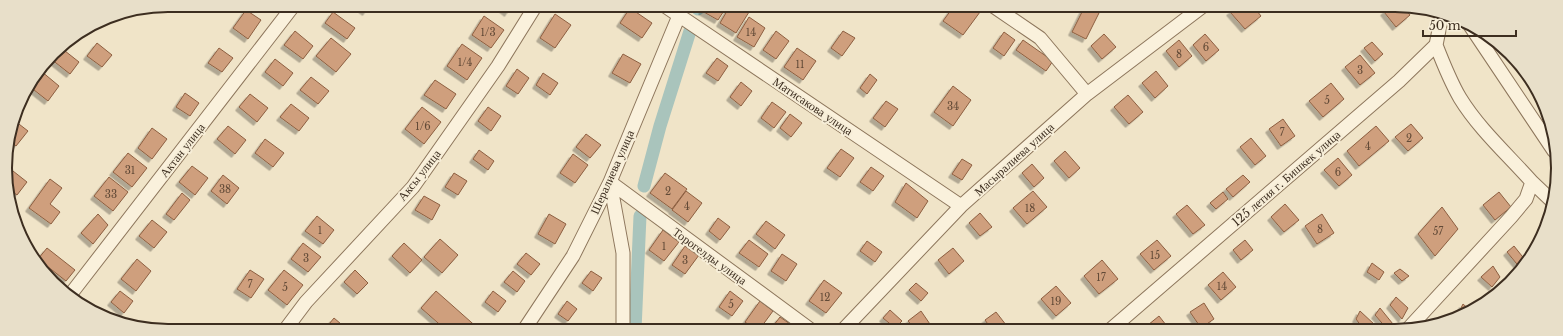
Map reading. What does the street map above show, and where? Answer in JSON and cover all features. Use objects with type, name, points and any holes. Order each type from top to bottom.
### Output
[{"type":"street","name":"Актан улица","points":[[73,292],[289,12]]},
{"type":"street","name":"Аксы улица","points":[[290,324],[306,302],[413,187],[498,66],[532,12]]},
{"type":"street","name":"Шералиева улица","points":[[528,324],[572,256],[610,182],[680,12]]},
{"type":"street","name":"Матисакова улица","points":[[684,12],[961,206]]},
{"type":"street","points":[[1002,12],[1040,38],[1087,94]]},
{"type":"street","name":"Масыралиева улица","points":[[849,324],[961,206],[1087,94],[1195,12]]},
{"type":"street","points":[[1441,19],[1436,45],[1447,73],[1460,98],[1477,122],[1548,197]]},
{"type":"street","points":[[1476,35],[1549,144]]},
{"type":"street","name":"125 летия г. Бишкек улица","points":[[1117,324],[1398,81],[1436,45]]},
{"type":"street","points":[[610,182],[623,253],[623,324]]},
{"type":"street","name":"Торогелды улица","points":[[610,182],[803,324]]},
{"type":"street","points":[[1413,323],[1511,217],[1526,199],[1532,182]]},
{"type":"building","points":[[245,12],[249,12],[261,20],[248,39],[233,28]]},
{"type":"building","points":[[333,12],[355,28],[347,39],[325,23]]},
{"type":"building","points":[[627,12],[636,12],[652,23],[642,38],[620,23]]},
{"type":"building","points":[[704,12],[723,12],[718,20]]},
{"type":"building","points":[[726,12],[749,12],[736,33],[720,23]]},
{"type":"building","points":[[950,12],[980,12],[963,35],[943,21]]},
{"type":"building","points":[[1082,12],[1099,13],[1086,39],[1072,32]]},
{"type":"building","points":[[1230,12],[1258,12],[1261,16],[1245,29]]},
{"type":"building","points":[[1384,12],[1408,12],[1410,15],[1396,27]]},
{"type":"building","points":[[555,14],[571,25],[555,48],[540,38]]},
{"type":"building","points":[[484,16],[504,30],[491,48],[472,35]]},
{"type":"building","points":[[749,17],[765,28],[754,47],[737,37]]},
{"type":"building","points":[[295,31],[313,46],[303,59],[284,45]]},
{"type":"building","points":[[776,31],[789,41],[776,59],[763,50]]},
{"type":"building","points":[[843,31],[855,38],[842,56],[831,48]]},
{"type":"building","points":[[1004,32],[1015,40],[1004,56],[993,48]]},
{"type":"building","points":[[1104,34],[1116,47],[1102,59],[1091,46]]},
{"type":"building","points":[[1205,34],[1219,50],[1206,61],[1193,45]]},
{"type":"building","points":[[331,38],[351,54],[336,72],[316,56]]},
{"type":"building","points":[[1023,40],[1053,61],[1046,71],[1016,50]]},
{"type":"building","points":[[1179,40],[1192,56],[1179,67],[1166,51]]},
{"type":"building","points":[[1372,42],[1383,54],[1375,61],[1364,48]]},
{"type":"building","points":[[97,43],[112,55],[102,67],[87,56]]},
{"type":"building","points":[[462,44],[482,58],[467,80],[447,66]]},
{"type":"building","points":[[219,48],[233,58],[222,72],[208,63]]},
{"type":"building","points":[[797,48],[816,61],[803,80],[784,67]]},
{"type":"building","points":[[65,51],[79,62],[70,74],[54,62]]},
{"type":"building","points":[[623,54],[641,64],[630,83],[612,73]]},
{"type":"building","points":[[1360,55],[1375,73],[1360,85],[1345,67]]},
{"type":"building","points":[[717,58],[728,66],[718,81],[706,73]]},
{"type":"building","points":[[275,59],[293,73],[283,86],[265,72]]},
{"type":"building","points":[[517,69],[529,78],[518,94],[506,86]]},
{"type":"building","points":[[1156,71],[1168,86],[1155,98],[1142,83]]},
{"type":"building","points":[[44,73],[59,86],[48,101],[33,89]]},
{"type":"building","points":[[543,73],[558,83],[550,95],[536,85]]},
{"type":"building","points":[[870,74],[877,80],[867,94],[860,88]]},
{"type":"building","points":[[311,77],[329,91],[318,104],[300,90]]},
{"type":"building","points":[[435,80],[456,94],[446,109],[424,95]]},
{"type":"building","points":[[741,82],[752,91],[741,106],[730,97]]},
{"type":"building","points":[[1331,83],[1344,99],[1323,117],[1309,101]]},
{"type":"building","points":[[953,86],[971,100],[953,126],[934,112]]},
{"type":"building","points":[[185,93],[199,103],[190,116],[176,107]]},
{"type":"building","points":[[250,94],[268,108],[257,122],[239,107]]},
{"type":"building","points":[[1128,95],[1143,112],[1129,124],[1114,107]]},
{"type":"building","points":[[886,101],[898,109],[885,127],[873,118]]},
{"type":"building","points":[[772,102],[786,112],[774,128],[761,118]]},
{"type":"building","points":[[291,104],[309,118],[299,131],[280,117]]},
{"type":"building","points":[[422,107],[441,122],[424,144],[405,129]]},
{"type":"building","points":[[488,107],[501,116],[491,131],[478,121]]},
{"type":"building","points":[[790,114],[802,123],[791,137],[780,128]]},
{"type":"building","points":[[1283,119],[1295,136],[1281,146],[1269,129]]},
{"type":"building","points":[[18,124],[28,131],[16,146],[14,144]]},
{"type":"building","points":[[1411,124],[1423,138],[1408,151],[1395,137]]},
{"type":"building","points":[[228,126],[246,140],[235,154],[217,139]]},
{"type":"building","points":[[1376,126],[1389,141],[1359,166],[1347,151]]},
{"type":"building","points":[[152,128],[167,139],[152,159],[138,148]]},
{"type":"building","points":[[586,134],[601,145],[590,158],[576,147]]},
{"type":"building","points":[[1251,138],[1266,156],[1255,165],[1240,147]]},
{"type":"building","points":[[265,139],[284,153],[273,167],[255,153]]},
{"type":"building","points":[[841,149],[854,158],[840,177],[827,168]]},
{"type":"building","points":[[479,150],[494,161],[488,170],[473,159]]},
{"type":"building","points":[[1065,151],[1080,168],[1069,178],[1054,161]]},
{"type":"building","points":[[128,153],[147,168],[132,187],[113,172]]},
{"type":"building","points":[[573,154],[588,165],[575,183],[560,173]]},
{"type":"building","points":[[1338,158],[1352,175],[1339,186],[1324,170]]},
{"type":"building","points":[[962,159],[972,165],[962,180],[952,174]]},
{"type":"building","points":[[1032,164],[1044,178],[1034,187],[1022,173]]},
{"type":"building","points":[[192,166],[208,178],[195,195],[179,182]]},
{"type":"building","points":[[871,167],[884,176],[873,191],[860,182]]},
{"type":"building","points":[[13,171],[27,182],[17,195],[14,193]]},
{"type":"building","points":[[454,173],[467,181],[458,195],[445,187]]},
{"type":"building","points":[[665,173],[687,189],[672,209],[650,193]]},
{"type":"building","points":[[223,175],[239,188],[227,204],[211,191]]},
{"type":"building","points":[[1243,175],[1250,182],[1233,197],[1226,189]]},
{"type":"building","points":[[109,177],[128,192],[113,211],[94,196]]},
{"type":"building","points":[[50,179],[62,188],[50,204],[60,212],[51,224],[29,208]]},
{"type":"building","points":[[906,183],[928,201],[917,218],[895,202]]},
{"type":"building","points":[[686,191],[702,203],[688,222],[672,210]]},
{"type":"building","points":[[1033,191],[1047,207],[1027,224],[1013,208]]},
{"type":"building","points":[[1223,192],[1228,199],[1216,209],[1210,203]]},
{"type":"building","points":[[1499,192],[1511,207],[1495,220],[1483,205]]},
{"type":"building","points":[[182,193],[190,200],[174,220],[166,214]]},
{"type":"building","points":[[424,196],[440,205],[432,220],[415,210]]},
{"type":"building","points":[[1285,204],[1299,220],[1284,232],[1271,217]]},
{"type":"building","points":[[1187,205],[1205,225],[1193,234],[1176,214]]},
{"type":"building","points":[[1442,207],[1458,229],[1435,256],[1418,234]]},
{"type":"building","points":[[980,213],[992,227],[980,236],[969,223]]},
{"type":"building","points":[[98,214],[108,225],[93,244],[81,233]]},
{"type":"building","points":[[549,214],[566,224],[555,244],[538,234]]},
{"type":"building","points":[[1322,214],[1334,233],[1317,244],[1305,226]]},
{"type":"building","points":[[317,216],[334,230],[323,244],[305,231]]},
{"type":"building","points":[[718,218],[730,227],[720,240],[709,231]]},
{"type":"building","points":[[152,220],[167,232],[154,248],[139,236]]},
{"type":"building","points":[[766,221],[785,235],[775,249],[756,234]]},
{"type":"building","points":[[663,230],[679,242],[664,261],[649,250]]},
{"type":"building","points":[[440,239],[458,255],[442,273],[424,257]]},
{"type":"building","points":[[749,240],[768,254],[759,267],[739,253]]},
{"type":"building","points":[[1157,240],[1171,256],[1154,270],[1140,254]]},
{"type":"building","points":[[1245,240],[1253,250],[1241,260],[1233,250]]},
{"type":"building","points":[[867,241],[882,252],[875,262],[860,251]]},
{"type":"building","points":[[303,243],[321,257],[308,272],[291,259]]},
{"type":"building","points":[[404,243],[422,260],[410,273],[392,256]]},
{"type":"building","points":[[685,246],[699,255],[685,274],[672,265]]},
{"type":"building","points":[[1514,246],[1523,257],[1517,265],[1507,252]]},
{"type":"building","points":[[47,248],[75,270],[66,281],[46,265],[40,257]]},
{"type":"building","points":[[953,248],[964,261],[949,274],[938,260]]},
{"type":"building","points":[[526,253],[540,264],[531,275],[517,264]]},
{"type":"building","points":[[782,254],[797,264],[786,281],[771,271]]},
{"type":"building","points":[[137,259],[151,271],[136,291],[121,279]]},
{"type":"building","points":[[1102,260],[1118,279],[1099,294],[1084,276]]},
{"type":"building","points":[[1372,263],[1384,272],[1379,280],[1367,272]]},
{"type":"building","points":[[1493,266],[1500,277],[1492,287],[1481,277]]},
{"type":"building","points":[[1400,269],[1409,276],[1402,281],[1394,273]]},
{"type":"building","points":[[250,270],[264,279],[251,298],[237,289]]},
{"type":"building","points":[[284,270],[303,285],[287,305],[268,290]]},
{"type":"building","points":[[355,270],[368,283],[357,294],[344,282]]},
{"type":"building","points":[[513,271],[525,281],[517,292],[504,282]]},
{"type":"building","points":[[591,271],[602,278],[593,291],[582,283]]},
{"type":"building","points":[[1223,272],[1236,287],[1221,300],[1208,285]]},
{"type":"building","points":[[824,280],[842,293],[826,313],[809,301]]},
{"type":"building","points":[[916,283],[928,293],[921,301],[909,290]]},
{"type":"building","points":[[1056,286],[1071,303],[1056,316],[1041,299]]},
{"type":"building","points":[[120,291],[133,301],[124,313],[111,302]]},
{"type":"building","points":[[436,291],[473,324],[439,324],[421,308]]},
{"type":"building","points":[[493,291],[506,301],[498,312],[485,302]]},
{"type":"building","points":[[730,291],[743,301],[732,316],[719,307]]},
{"type":"building","points":[[1396,297],[1408,308],[1402,319],[1390,305]]},
{"type":"building","points":[[567,301],[577,309],[568,321],[558,314]]},
{"type":"building","points":[[760,301],[773,311],[763,324],[748,324],[745,322]]},
{"type":"building","points":[[1204,303],[1214,319],[1207,324],[1198,324],[1190,312]]},
{"type":"building","points":[[1463,304],[1466,307],[1464,308],[1460,310]]},
{"type":"building","points":[[1380,308],[1393,324],[1383,324],[1375,315]]},
{"type":"building","points":[[890,310],[902,321],[899,324],[890,324],[883,318]]},
{"type":"building","points":[[921,311],[930,324],[911,324],[908,321]]},
{"type":"building","points":[[1360,311],[1374,324],[1360,324],[1356,319]]},
{"type":"building","points":[[996,312],[1005,324],[988,324],[985,320]]},
{"type":"building","points":[[1159,316],[1165,324],[1149,324]]},
{"type":"building","points":[[780,317],[790,324],[775,324]]},
{"type":"building","points":[[334,318],[341,324],[329,324]]},
{"type":"waterway","points":[[644,186],[660,126],[690,31]]},
{"type":"waterway","points":[[635,324],[640,216]]}]
